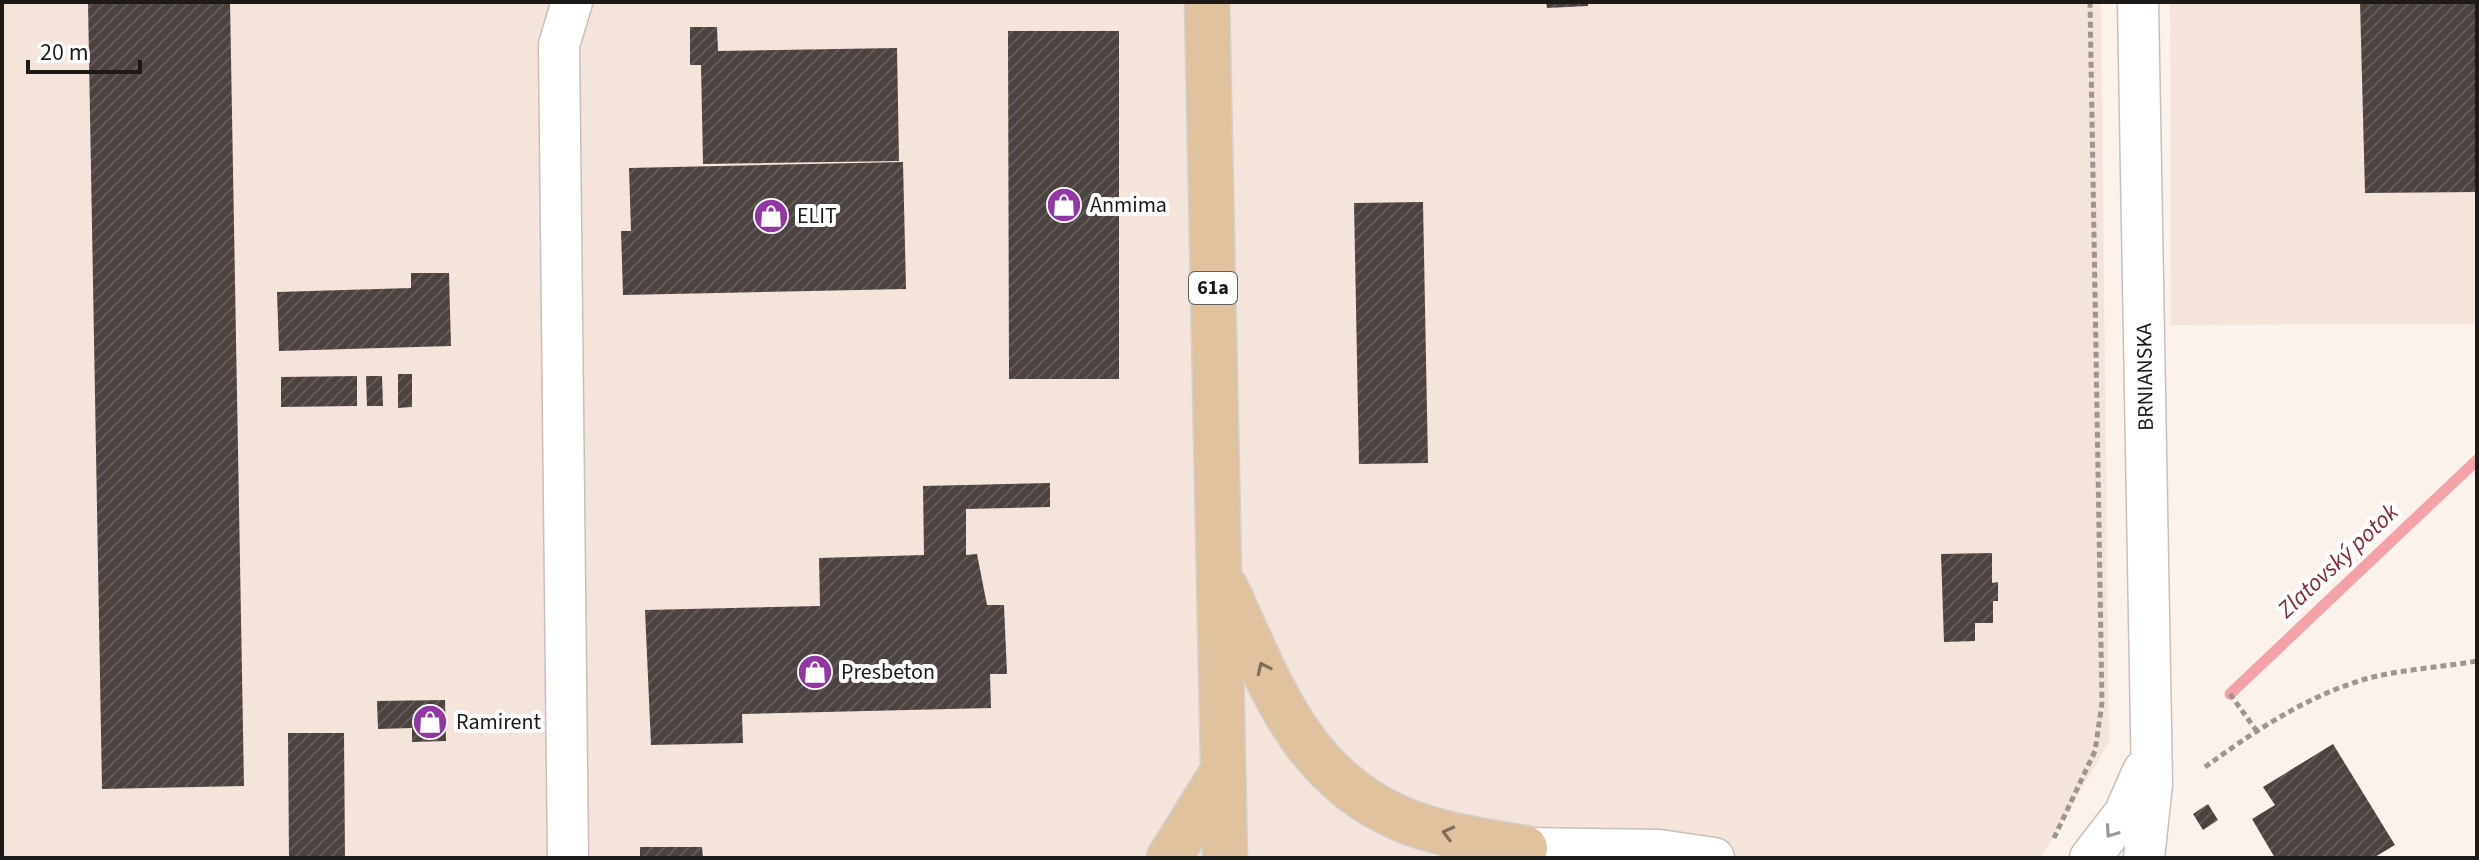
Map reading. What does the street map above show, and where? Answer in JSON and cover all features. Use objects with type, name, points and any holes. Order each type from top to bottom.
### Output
[{"type":"main road","name":"61a","points":[[1207,2],[1225,858]]},
{"type":"main road","points":[[1219,574],[1279,703],[1307,749],[1345,787],[1399,818],[1505,853]]},
{"type":"main road","points":[[1169,858],[1223,771]]},
{"type":"street","points":[[568,858],[559,45],[572,2]]},
{"type":"street","name":"BRNIANSKA","points":[[2138,2],[2152,792]]},
{"type":"street","points":[[2090,858],[2124,814],[2151,753]]},
{"type":"street","points":[[2144,858],[2152,792]]},
{"type":"street","points":[[2152,792],[2168,858]]},
{"type":"street","points":[[1505,853],[1659,850],[1714,858]]},
{"type":"path","points":[[2053,840],[2095,751],[2102,703],[2090,2]]},
{"type":"path","points":[[2205,767],[2256,730],[2327,694],[2373,677],[2477,661]]},
{"type":"path","points":[[2230,694],[2256,730]]},
{"type":"shaded area","points":[[2,2],[2101,2],[2109,742],[2041,858],[2,858]]},
{"type":"shaded area","points":[[2170,2],[2477,2],[2477,324],[2171,325]]},
{"type":"building","points":[[88,2],[230,2],[244,786],[102,789]]},
{"type":"building","points":[[1546,2],[1588,2],[1588,6],[1547,8]]},
{"type":"building","points":[[2360,2],[2477,2],[2477,192],[2365,193]]},
{"type":"building","points":[[690,27],[717,27],[718,51],[897,48],[899,161],[703,164],[701,65],[690,65]]},
{"type":"building","name":"Anmima","points":[[1008,31],[1119,31],[1119,379],[1009,379]]},
{"type":"building","points":[[903,162],[906,289],[623,295],[621,231],[631,231],[629,168]]},
{"type":"building","points":[[1423,202],[1428,463],[1359,464],[1354,203]]},
{"type":"building","points":[[411,273],[449,273],[451,346],[279,351],[277,292],[411,288]]},
{"type":"building","points":[[398,374],[412,374],[412,407],[398,408]]},
{"type":"building","points":[[357,376],[357,406],[281,407],[281,377]]},
{"type":"building","points":[[366,376],[382,376],[383,406],[367,406]]},
{"type":"building","points":[[1050,483],[1050,507],[966,509],[966,555],[977,554],[987,605],[1004,605],[1007,674],[990,674],[991,708],[742,714],[743,743],[651,745],[645,610],[820,606],[819,558],[924,555],[923,486]]},
{"type":"building","points":[[1992,553],[1992,583],[1998,582],[1998,601],[1993,601],[1993,623],[1975,623],[1975,641],[1944,642],[1941,554]]},
{"type":"building","points":[[445,700],[446,741],[412,742],[412,728],[378,729],[377,701]]},
{"type":"building","points":[[288,733],[344,733],[345,858],[289,858]]},
{"type":"building","points":[[2333,744],[2395,845],[2373,858],[2275,858],[2252,819],[2275,805],[2263,787]]},
{"type":"building","points":[[2208,804],[2218,820],[2203,830],[2193,814]]},
{"type":"building","points":[[640,847],[702,847],[703,858],[640,858]]},
{"type":"waterway","name":"Zlatovský potok","points":[[2230,694],[2477,460]]},
{"type":"place","name":"Anmima","points":[[1064,205]]},
{"type":"place","name":"ELIT","points":[[771,216]]},
{"type":"place","name":"Presbeton","points":[[815,672]]},
{"type":"place","name":"Ramirent","points":[[430,722]]}]
